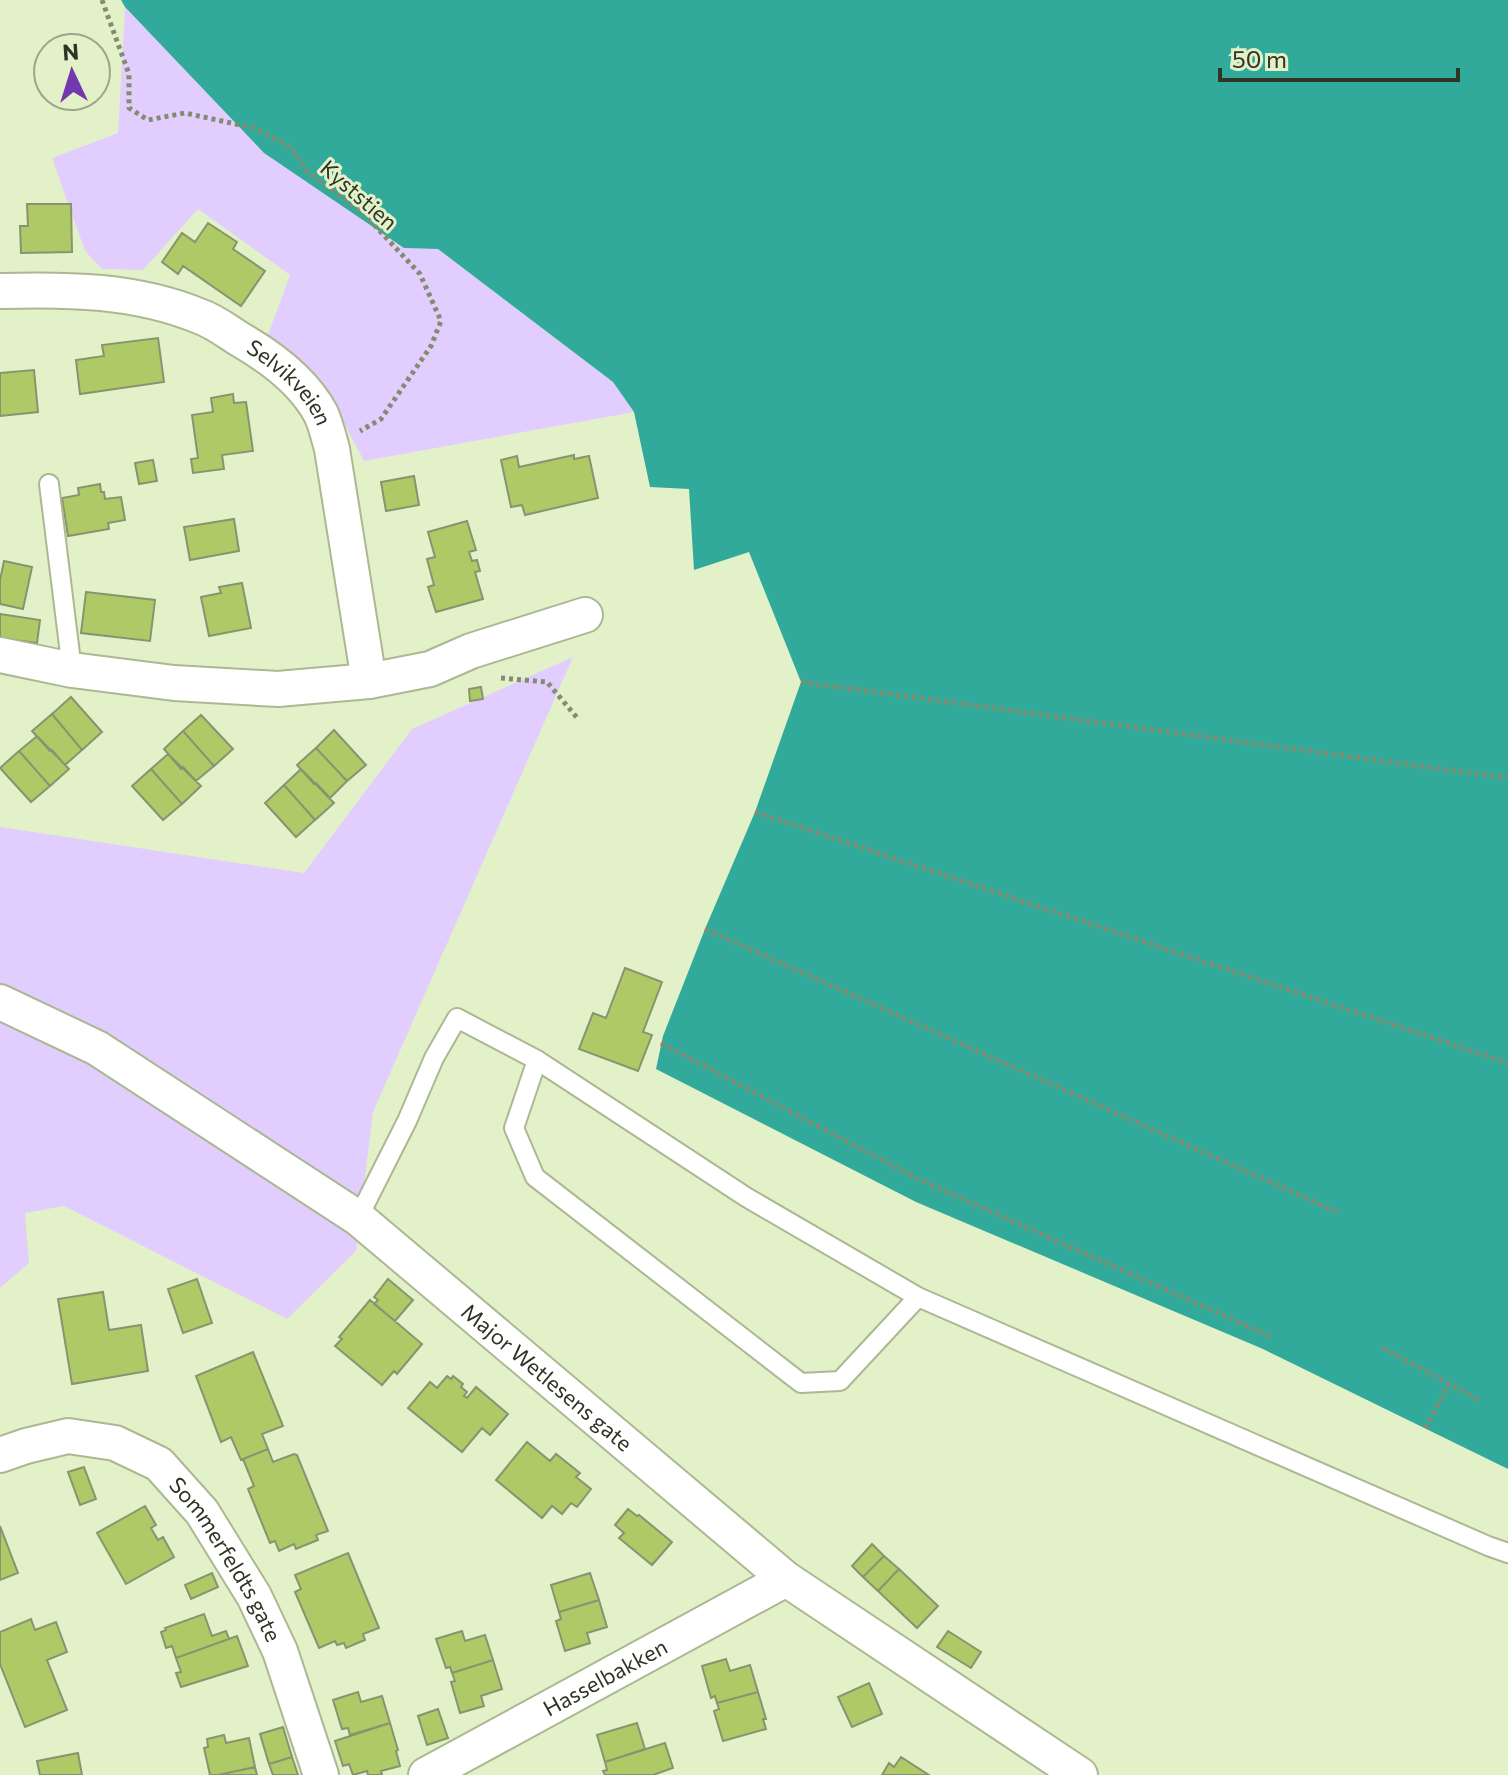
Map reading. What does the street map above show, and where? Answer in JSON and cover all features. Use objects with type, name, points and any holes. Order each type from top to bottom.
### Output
[{"type":"street","name":"Selvikveien","points":[[0,291],[100,292],[149,300],[201,316],[266,355],[307,392],[322,416],[332,449],[369,681]]},
{"type":"street","points":[[0,655],[72,670],[174,683],[278,689],[369,681],[430,669],[471,651],[585,615]]},
{"type":"street","name":"Major Wetlesens gate","points":[[0,1002],[97,1048],[358,1218],[786,1579],[1080,1775]]},
{"type":"street","name":"Sommerfeldts gate","points":[[0,1455],[68,1436],[115,1443],[159,1464],[202,1512],[254,1596],[280,1651],[321,1775]]},
{"type":"street","name":"Hasselbakken","points":[[426,1775],[786,1579]]},
{"type":"lane","points":[[49,484],[72,670]]},
{"type":"lane","points":[[358,1218],[407,1121],[434,1058],[457,1018],[537,1060],[746,1197],[918,1297],[1508,1553]]},
{"type":"lane","points":[[537,1060],[514,1128],[535,1177],[801,1383],[840,1381],[918,1297]]},
{"type":"path","name":"Kyststien","points":[[102,0],[129,74],[129,108],[148,120],[185,113],[254,128],[291,147],[307,171],[364,214],[420,274],[441,321],[431,346],[381,419],[332,449]]},
{"type":"path","points":[[490,677],[547,682],[579,720]]},
{"type":"path","points":[[801,682],[1508,778]]},
{"type":"path","points":[[755,812],[1508,1063]]},
{"type":"path","points":[[705,929],[1337,1212]]},
{"type":"path","points":[[661,1043],[918,1179],[1270,1336]]},
{"type":"path","points":[[1383,1348],[1481,1401]]},
{"type":"path","points":[[1425,1428],[1449,1384]]},
{"type":"shaded area","points":[[125,7],[264,153],[404,248],[438,249],[613,382],[634,412],[364,461],[329,395],[265,343],[290,275],[198,209],[143,270],[102,269],[85,251],[52,158],[118,133]]},
{"type":"shaded area","points":[[573,657],[373,1112],[356,1251],[287,1319],[64,1206],[25,1213],[29,1263],[0,1288],[0,827],[304,873],[412,729]]},
{"type":"water","points":[[121,0],[1508,0],[1508,1469],[1263,1349],[916,1202],[656,1069],[663,1036],[755,812],[801,682],[749,552],[694,570],[689,489],[650,487],[634,412],[613,382],[438,249],[404,248],[264,153]]},
{"type":"building","points":[[27,204],[71,204],[72,252],[21,253],[20,226],[28,226]]},
{"type":"building","points":[[208,223],[237,242],[233,249],[265,271],[241,306],[183,266],[178,274],[162,262],[182,233],[195,242]]},
{"type":"building","points":[[158,338],[164,382],[80,394],[76,360],[104,356],[102,345]]},
{"type":"building","points":[[34,370],[38,412],[0,416],[0,373]]},
{"type":"building","points":[[233,394],[234,403],[246,402],[253,451],[222,455],[224,469],[193,473],[191,459],[198,458],[192,415],[213,412],[211,398]]},
{"type":"building","points":[[574,455],[574,459],[589,456],[598,498],[525,515],[522,505],[511,507],[501,460],[517,456],[519,467]]},
{"type":"building","points":[[153,460],[157,481],[139,484],[135,463]]},
{"type":"building","points":[[414,476],[419,505],[386,511],[381,482]]},
{"type":"building","points":[[100,484],[105,499],[121,497],[125,520],[108,523],[109,529],[68,536],[62,498],[79,495],[78,488]]},
{"type":"building","points":[[234,519],[239,551],[190,560],[184,527]]},
{"type":"building","points":[[467,521],[476,550],[469,552],[472,561],[477,560],[480,571],[475,572],[483,599],[436,612],[428,587],[434,585],[427,559],[435,557],[428,532]]},
{"type":"building","points":[[4,561],[32,567],[23,609],[0,604]]},
{"type":"building","points":[[242,583],[251,628],[209,636],[201,597],[221,593],[219,587]]},
{"type":"building","points":[[86,592],[155,600],[150,641],[81,633]]},
{"type":"building","points":[[0,614],[40,620],[37,643],[0,638]]},
{"type":"building","points":[[481,687],[483,699],[470,701],[469,689]]},
{"type":"building","points":[[71,697],[102,732],[82,750],[52,714]]},
{"type":"building","points":[[52,714],[82,750],[65,765],[32,731]]},
{"type":"building","points":[[201,715],[233,749],[214,766],[183,731]]},
{"type":"building","points":[[334,730],[366,765],[347,781],[316,748]]},
{"type":"building","points":[[183,731],[214,766],[196,781],[164,749]]},
{"type":"building","points":[[37,736],[69,769],[50,786],[19,751]]},
{"type":"building","points":[[316,748],[347,781],[330,798],[297,765]]},
{"type":"building","points":[[19,751],[50,786],[31,802],[0,768]]},
{"type":"building","points":[[168,754],[201,786],[182,804],[151,769]]},
{"type":"building","points":[[151,769],[182,804],[163,820],[132,786]]},
{"type":"building","points":[[301,769],[334,803],[315,820],[284,785]]},
{"type":"building","points":[[284,785],[315,820],[296,837],[265,803]]},
{"type":"building","points":[[625,968],[662,982],[643,1032],[652,1035],[638,1071],[579,1049],[593,1013],[606,1018]]},
{"type":"building","points":[[197,1279],[212,1323],[183,1333],[168,1289]]},
{"type":"building","points":[[388,1279],[413,1300],[395,1321],[374,1304],[378,1300],[374,1297]]},
{"type":"building","points":[[103,1292],[109,1330],[141,1325],[148,1371],[72,1384],[58,1299]]},
{"type":"building","points":[[370,1300],[422,1344],[397,1374],[394,1371],[382,1385],[335,1346]]},
{"type":"building","points":[[253,1352],[283,1426],[262,1434],[268,1449],[241,1460],[231,1437],[221,1442],[196,1376]]},
{"type":"building","points":[[447,1376],[451,1379],[453,1376],[463,1384],[461,1387],[467,1392],[464,1396],[467,1398],[476,1387],[508,1414],[490,1435],[482,1428],[462,1452],[408,1408],[430,1382],[437,1388]]},
{"type":"building","points":[[527,1442],[550,1461],[556,1454],[580,1473],[576,1477],[591,1489],[577,1507],[571,1503],[562,1514],[552,1506],[542,1518],[496,1480]]},
{"type":"building","points":[[268,1449],[273,1462],[297,1455],[328,1531],[316,1535],[318,1540],[296,1549],[294,1544],[279,1551],[275,1541],[270,1543],[248,1489],[254,1486],[243,1459]]},
{"type":"building","points":[[84,1467],[96,1499],[80,1505],[68,1472]]},
{"type":"building","points":[[145,1506],[156,1525],[151,1528],[158,1540],[163,1537],[174,1557],[126,1584],[97,1533]]},
{"type":"building","points":[[628,1509],[672,1542],[652,1565],[619,1538],[624,1533],[615,1525]]},
{"type":"building","points":[[0,1526],[18,1573],[0,1580]]},
{"type":"building","points":[[872,1544],[884,1556],[863,1577],[852,1566]]},
{"type":"building","points":[[348,1553],[379,1628],[363,1634],[365,1640],[346,1648],[344,1643],[337,1645],[335,1641],[319,1648],[295,1592],[301,1589],[295,1575]]},
{"type":"building","points":[[884,1556],[899,1569],[878,1591],[863,1577]]},
{"type":"building","points":[[899,1569],[938,1606],[917,1628],[878,1591]]},
{"type":"building","points":[[212,1573],[218,1587],[191,1599],[185,1585]]},
{"type":"building","points":[[590,1573],[599,1600],[559,1612],[551,1585]]},
{"type":"building","points":[[599,1600],[607,1627],[587,1633],[590,1643],[565,1651],[556,1621],[561,1619],[559,1612]]},
{"type":"building","points":[[204,1614],[212,1636],[226,1631],[229,1639],[176,1658],[172,1646],[166,1648],[161,1632]]},
{"type":"building","points":[[31,1619],[35,1630],[56,1622],[67,1652],[47,1660],[67,1710],[25,1727],[0,1664],[0,1632]]},
{"type":"building","points":[[462,1631],[465,1641],[485,1635],[493,1660],[452,1673],[450,1667],[446,1668],[436,1639]]},
{"type":"building","points":[[948,1631],[981,1652],[971,1668],[937,1647]]},
{"type":"building","points":[[237,1636],[248,1666],[181,1687],[176,1673],[181,1672],[176,1658]]},
{"type":"building","points":[[726,1659],[730,1671],[750,1665],[758,1692],[717,1703],[715,1696],[711,1698],[702,1666]]},
{"type":"building","points":[[493,1660],[502,1689],[481,1696],[484,1706],[460,1713],[451,1682],[455,1681],[452,1673]]},
{"type":"building","points":[[869,1683],[882,1714],[852,1727],[838,1697]]},
{"type":"building","points":[[358,1692],[361,1702],[382,1696],[390,1723],[350,1735],[348,1728],[342,1729],[333,1700]]},
{"type":"building","points":[[758,1692],[766,1729],[723,1741],[714,1711],[719,1709],[717,1703]]},
{"type":"building","points":[[438,1709],[448,1738],[427,1745],[418,1716]]},
{"type":"building","points":[[390,1723],[400,1766],[381,1771],[382,1774],[378,1775],[368,1775],[367,1771],[353,1775],[349,1764],[343,1766],[335,1741]]},
{"type":"building","points":[[637,1723],[645,1749],[605,1762],[597,1735]]},
{"type":"building","points":[[283,1727],[292,1757],[269,1764],[260,1734]]},
{"type":"building","points":[[224,1735],[226,1743],[249,1738],[255,1767],[210,1775],[204,1748],[208,1747],[207,1739]]},
{"type":"building","points":[[665,1743],[673,1768],[653,1775],[605,1775],[603,1771],[607,1770],[605,1762]]},
{"type":"building","points":[[78,1753],[82,1775],[40,1775],[37,1761]]},
{"type":"building","points":[[292,1757],[298,1775],[273,1775],[269,1764]]},
{"type":"building","points":[[901,1757],[929,1775],[882,1775],[889,1763],[894,1767]]},
{"type":"building","points":[[255,1767],[257,1775],[218,1775]]}]
